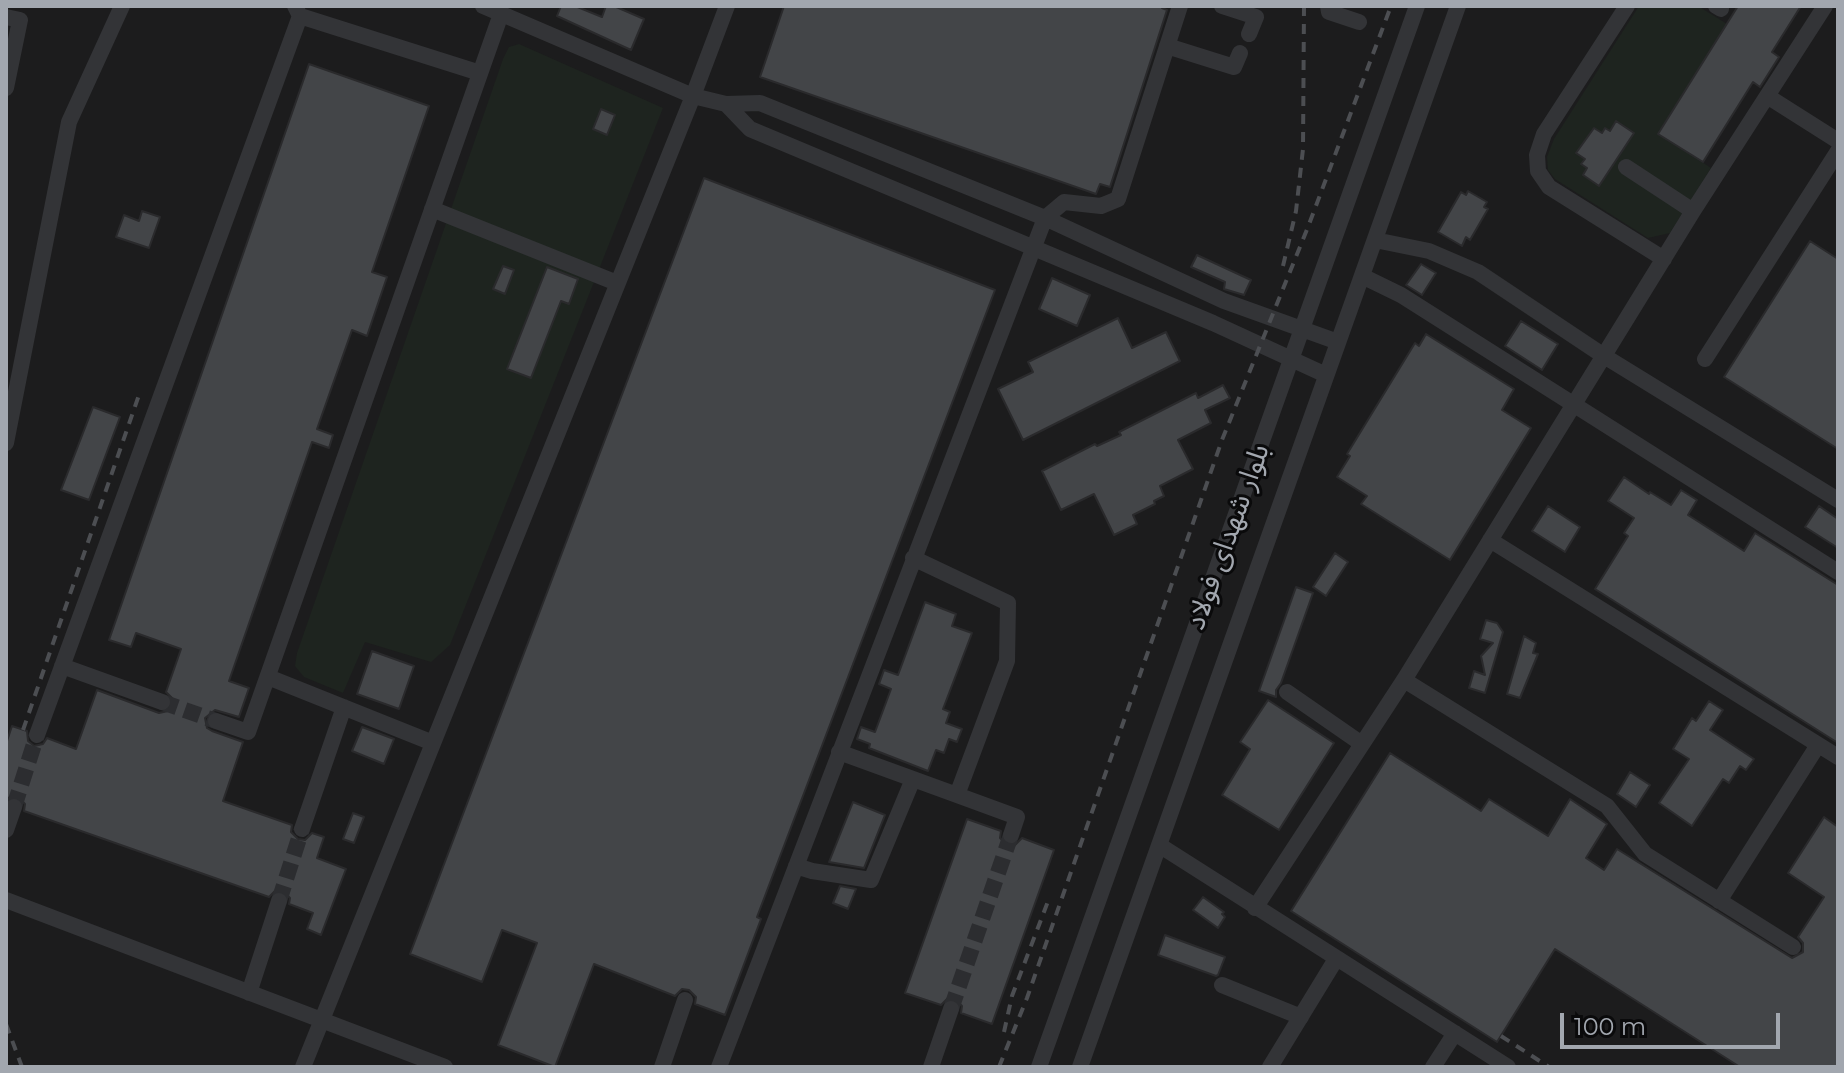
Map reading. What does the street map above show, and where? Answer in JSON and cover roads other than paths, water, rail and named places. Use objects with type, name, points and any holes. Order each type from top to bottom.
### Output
[{"type":"street","points":[[6,443],[69,122],[122,6]]},
{"type":"street","points":[[483,6],[693,96],[726,104],[760,103],[1045,218],[1224,301],[1338,342]]},
{"type":"street","points":[[303,1067],[727,6]]},
{"type":"street","points":[[719,1067],[1045,218],[1064,202],[1101,206],[1118,199],[1180,6]]},
{"type":"street","points":[[1222,6],[1256,17],[1249,34]]},
{"type":"street","points":[[1328,6],[1329,12],[1359,22]]},
{"type":"street","name":"بلوار شهدای فولاد","points":[[1039,1067],[1417,6]]},
{"type":"street","name":"بلوار شهدای فولاد","points":[[1080,1067],[1458,6]]},
{"type":"street","points":[[1627,6],[1544,134],[1537,155],[1538,171],[1549,187],[1664,259]]},
{"type":"street","points":[[1255,908],[1404,680],[1693,211],[1825,6]]},
{"type":"street","points":[[37,735],[298,11],[480,73]]},
{"type":"street","points":[[216,721],[248,732],[501,14]]},
{"type":"street","points":[[6,17],[20,20],[6,88]]},
{"type":"street","points":[[1167,46],[1234,67],[1240,53]]},
{"type":"street","points":[[1767,96],[1838,141]]},
{"type":"street","points":[[726,104],[750,129],[1213,323],[1326,375]]},
{"type":"street","points":[[1705,359],[1838,151]]},
{"type":"street","points":[[1626,167],[1693,211]]},
{"type":"street","points":[[432,209],[617,283]]},
{"type":"street","points":[[1375,240],[1429,251],[1478,272],[1604,356],[1838,500]]},
{"type":"street","points":[[1362,276],[1401,295],[1838,572]]},
{"type":"street","points":[[1490,540],[1838,757]]},
{"type":"street","points":[[913,558],[1008,603],[1007,661],[957,795]]},
{"type":"street","points":[[62,666],[162,702]]},
{"type":"street","points":[[268,677],[433,743]]},
{"type":"street","points":[[1404,680],[1607,806],[1645,854],[1793,947]]},
{"type":"street","points":[[1287,692],[1362,744]]},
{"type":"street","points":[[302,829],[344,707]]},
{"type":"street","points":[[1719,901],[1818,745]]},
{"type":"street","points":[[839,752],[1017,817],[1011,835]]},
{"type":"street","points":[[796,866],[871,880],[913,779]]},
{"type":"street","points":[[6,830],[14,807]]},
{"type":"street","points":[[1159,845],[1508,1067]]},
{"type":"street","points":[[6,900],[321,1020],[418,1062],[445,1067]]},
{"type":"street","points":[[249,993],[279,901]]},
{"type":"street","points":[[1270,1067],[1336,959]]},
{"type":"street","points":[[1222,985],[1301,1017]]},
{"type":"street","points":[[662,1067],[685,1000]]},
{"type":"street","points":[[931,1067],[951,1009]]},
{"type":"street","points":[[1440,1065],[1455,1033]]},
{"type":"tunnel","points":[[162,702],[216,721]]},
{"type":"tunnel","points":[[14,807],[37,735]]},
{"type":"tunnel","points":[[279,901],[302,829]]},
{"type":"tunnel","points":[[951,1009],[1011,835]]},
{"type":"railway","points":[[1283,266],[1296,211],[1303,149],[1304,6]]},
{"type":"railway","points":[[999,1067],[1027,998],[1222,440],[1308,227],[1391,6]]},
{"type":"railway","points":[[23,730],[140,392]]},
{"type":"railway","points":[[1004,1032],[1012,996],[1050,896]]},
{"type":"railway","points":[[6,1024],[22,1067]]},
{"type":"railway","points":[[1501,1036],[1549,1067]]}]
